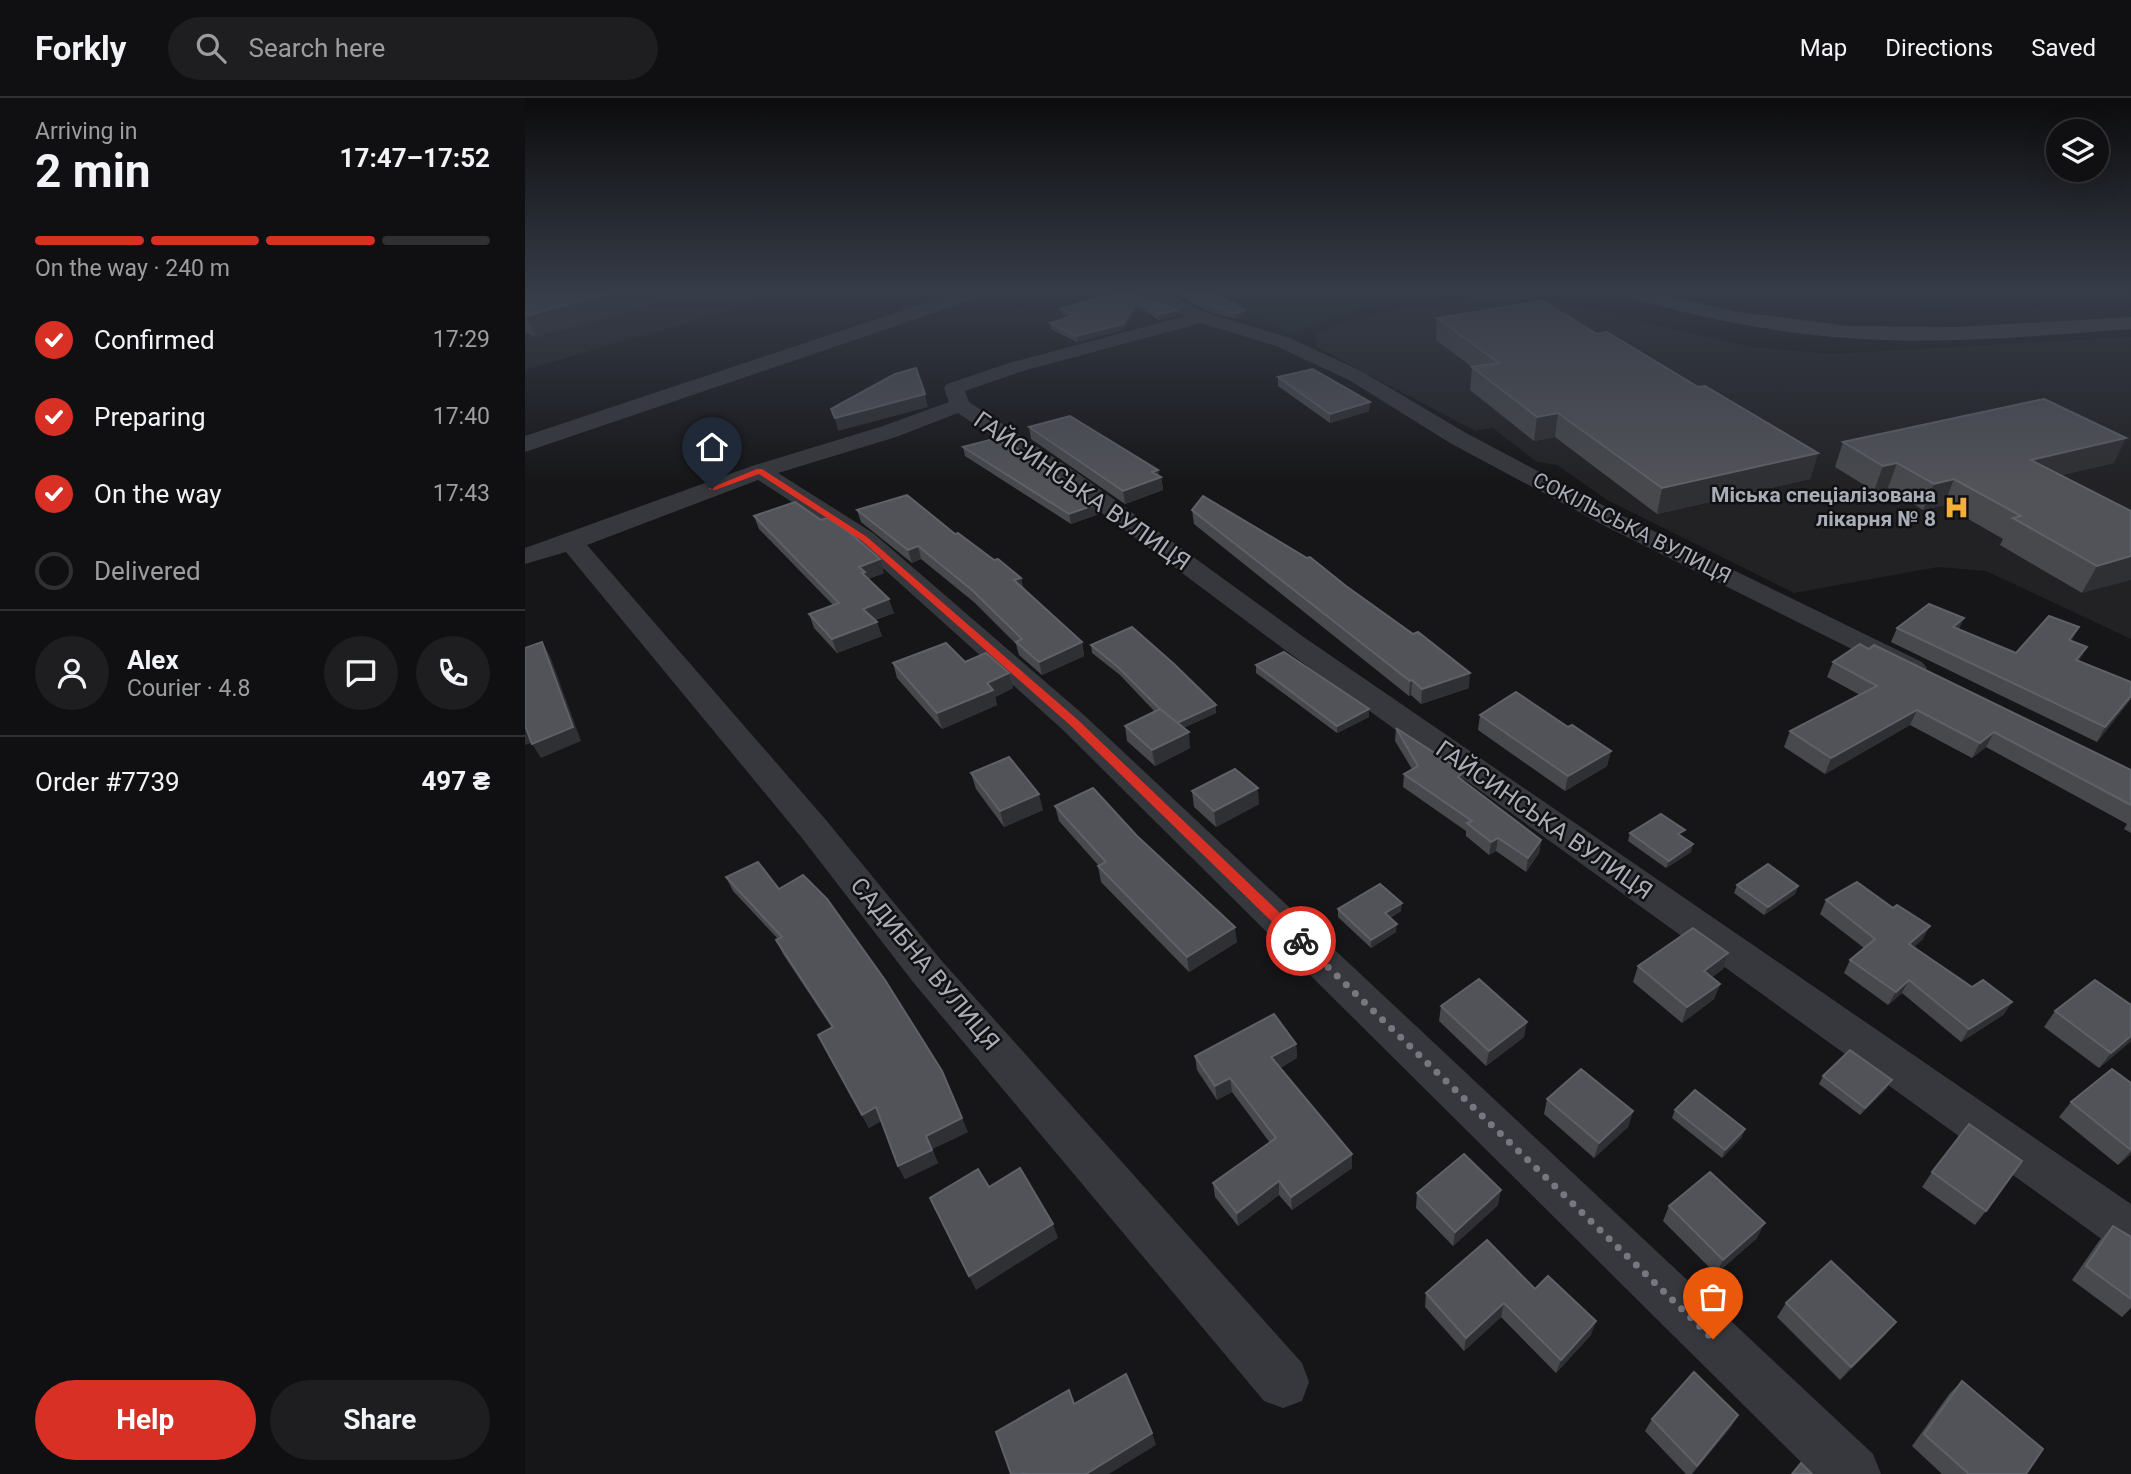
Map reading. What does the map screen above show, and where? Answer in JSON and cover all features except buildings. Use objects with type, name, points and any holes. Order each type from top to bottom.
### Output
[{"type":"street","points":[[525,444],[787,356]]},
{"type":"street","points":[[525,556],[571,542],[759,471],[888,432],[960,405],[954,388],[1056,356]]},
{"type":"street","name":"СОКІЛЬСЬКА ВУЛИЦЯ","points":[[1314,356],[1356,376],[1458,438],[1616,522],[1931,677]]},
{"type":"street","name":"ГАЙСИНСЬКА ВУЛИЦЯ","points":[[960,405],[1071,479],[1295,644],[2131,1232]]},
{"type":"street","points":[[759,471],[864,538],[1074,723],[1853,1474]]},
{"type":"street","name":"САДИБНА ВУЛИЦЯ","points":[[571,542],[814,829],[927,971],[1283,1382]]},
{"type":"shaded area","points":[[525,356],[572,356],[525,370]]},
{"type":"shaded area","points":[[1334,356],[2131,356],[2131,639],[1986,571],[1938,567],[1794,593],[1607,500],[1557,465],[1537,462],[1493,428],[1475,431]]},
{"type":"way so far","points":[[1301,941],[1713,1339]]},
{"type":"place","name":"Міська спеціалізована лікарня № 8","points":[[1956,507]]},
{"type":"route","points":[[712,489],[759,471],[864,538],[1074,723],[1301,941]]}]
